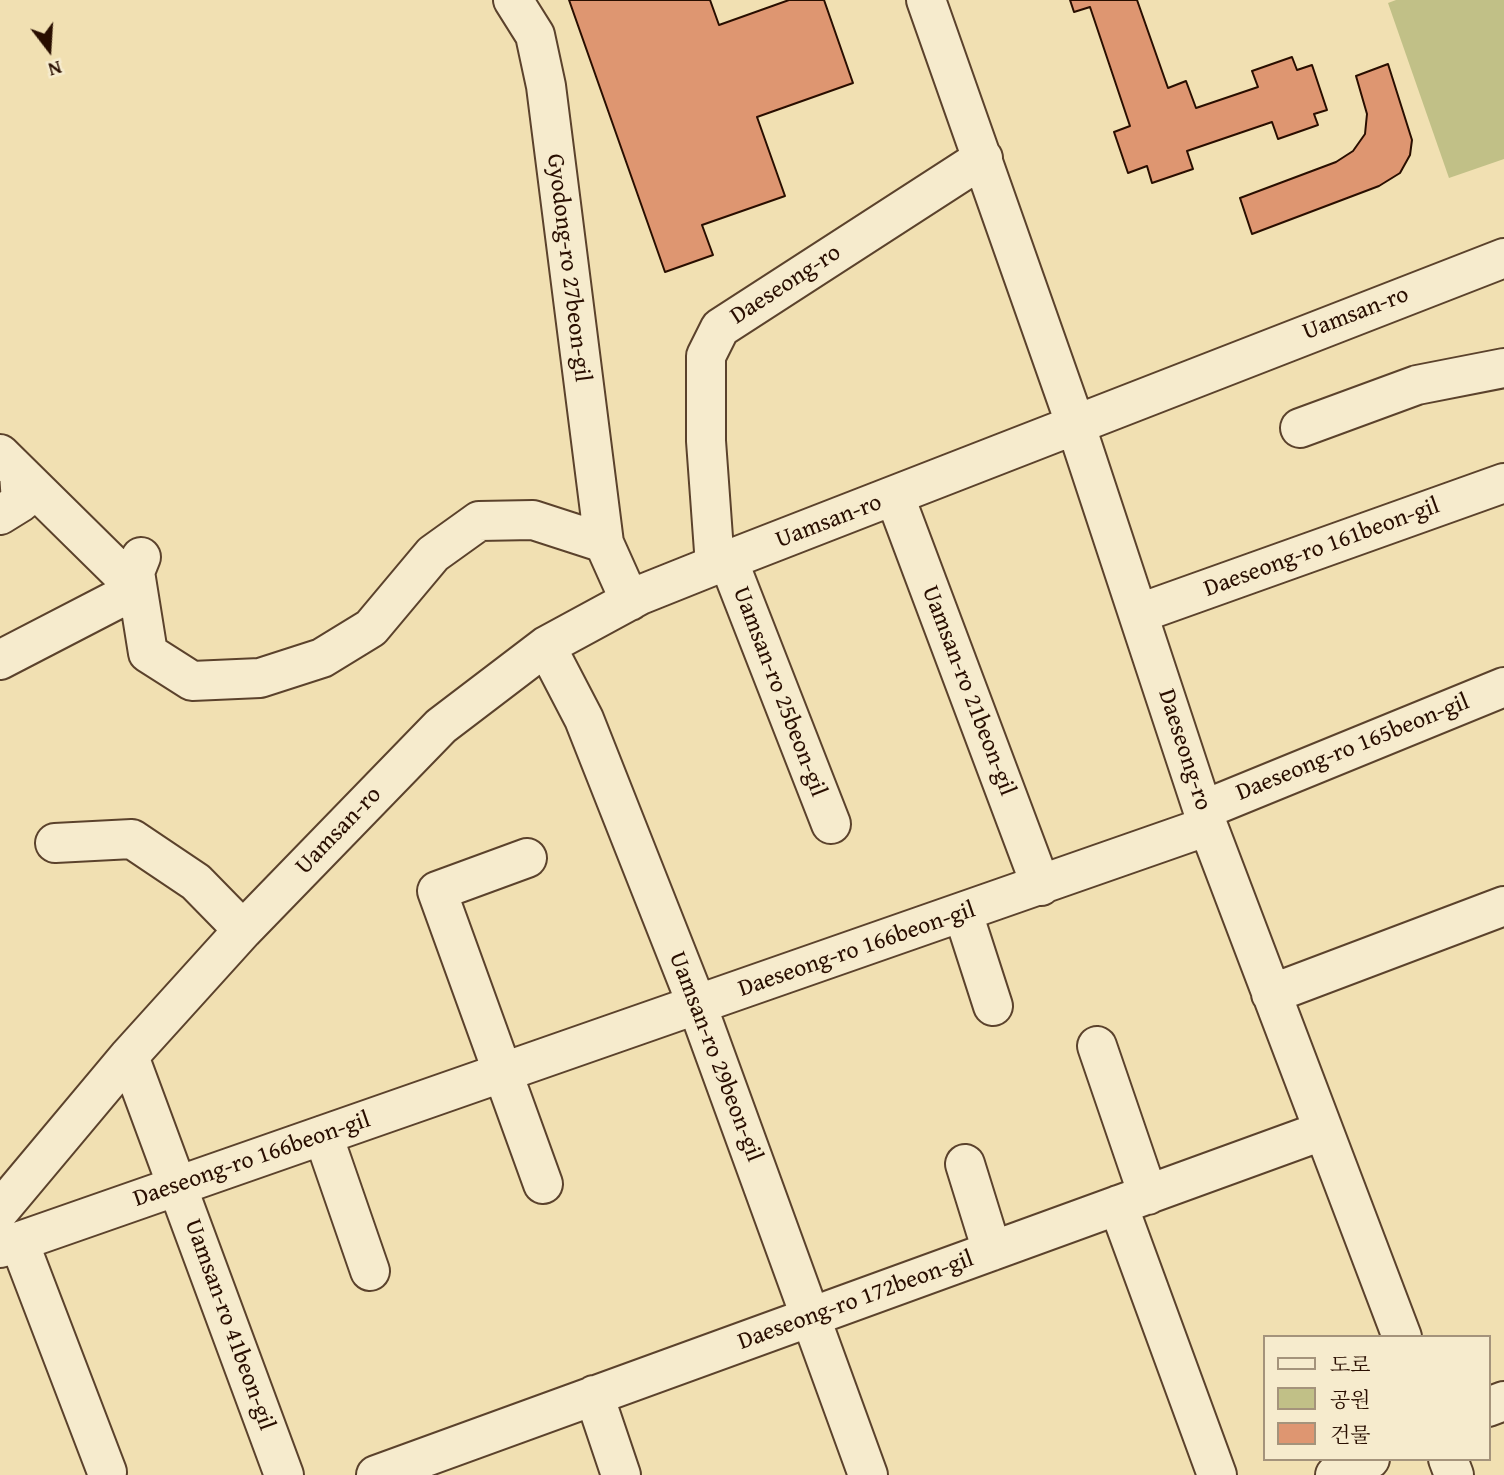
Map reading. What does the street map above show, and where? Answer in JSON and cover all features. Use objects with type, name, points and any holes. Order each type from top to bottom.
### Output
[{"type":"street","name":"Gyodong-ro 27beon-gil","points":[[513,0],[536,35],[546,86],[604,543],[630,601]]},
{"type":"street","name":"Daeseong-ro","points":[[926,0],[1075,423],[1206,818],[1270,994],[1401,1335]]},
{"type":"street","name":"Daeseong-ro","points":[[721,562],[706,441],[706,356],[720,328],[983,158]]},
{"type":"street","name":"Uamsan-ro","points":[[6,1233],[130,1056],[243,930],[441,726],[546,646],[630,601],[721,562],[1504,258]]},
{"type":"street","points":[[1300,428],[1417,385],[1504,368]]},
{"type":"street","points":[[9,463],[139,573],[148,653],[192,681],[260,678],[322,659],[371,628],[433,554],[479,521],[533,520],[604,543]]},
{"type":"street","points":[[0,515],[21,502],[9,463]]},
{"type":"street","name":"Daeseong-ro 161beon-gil","points":[[1140,613],[1504,483]]},
{"type":"street","name":"Uamsan-ro 21beon-gil","points":[[895,496],[1041,886]]},
{"type":"street","name":"Uamsan-ro 25beon-gil","points":[[721,562],[831,824]]},
{"type":"street","points":[[0,660],[139,573]]},
{"type":"street","name":"Uamsan-ro 29beon-gil","points":[[546,646],[584,719],[697,1005],[868,1475]]},
{"type":"street","name":"Daeseong-ro 165beon-gil","points":[[1206,818],[1504,687]]},
{"type":"street","name":"Daeseong-ro 166beon-gil","points":[[6,1233],[179,1186],[1041,886],[1206,818]]},
{"type":"street","points":[[55,843],[132,839],[196,882],[243,930]]},
{"type":"street","points":[[527,858],[437,891],[543,1184]]},
{"type":"street","points":[[1270,994],[1504,906]]},
{"type":"street","points":[[963,913],[993,1006]]},
{"type":"street","points":[[1097,1046],[1133,1200],[1217,1475]]},
{"type":"street","name":"Uamsan-ro 41beon-gil","points":[[130,1056],[284,1475]]},
{"type":"street","name":"Daeseong-ro 172beon-gil","points":[[376,1475],[1322,1131]]},
{"type":"street","points":[[323,1135],[370,1271]]},
{"type":"street","points":[[965,1164],[992,1251]]},
{"type":"street","points":[[6,1233],[107,1472]]},
{"type":"street","points":[[594,1395],[621,1475]]},
{"type":"street","points":[[1335,1475],[1366,1461]]},
{"type":"green space","points":[[1396,0],[1504,0],[1504,159],[1449,178],[1388,3]]},
{"type":"building","points":[[569,0],[710,0],[719,25],[789,0],[824,0],[853,83],[757,117],[785,196],[702,225],[713,255],[665,272]]},
{"type":"building","points":[[1070,0],[1137,0],[1168,88],[1186,81],[1196,108],[1258,87],[1252,71],[1292,57],[1297,70],[1312,65],[1327,110],[1314,114],[1318,125],[1278,139],[1272,122],[1187,151],[1193,169],[1152,183],[1147,166],[1128,173],[1114,132],[1130,126],[1090,7],[1074,12]]},
{"type":"building","points":[[1388,64],[1412,140],[1410,155],[1400,173],[1379,186],[1252,234],[1240,198],[1336,162],[1353,151],[1365,134],[1367,114],[1356,76]]}]
